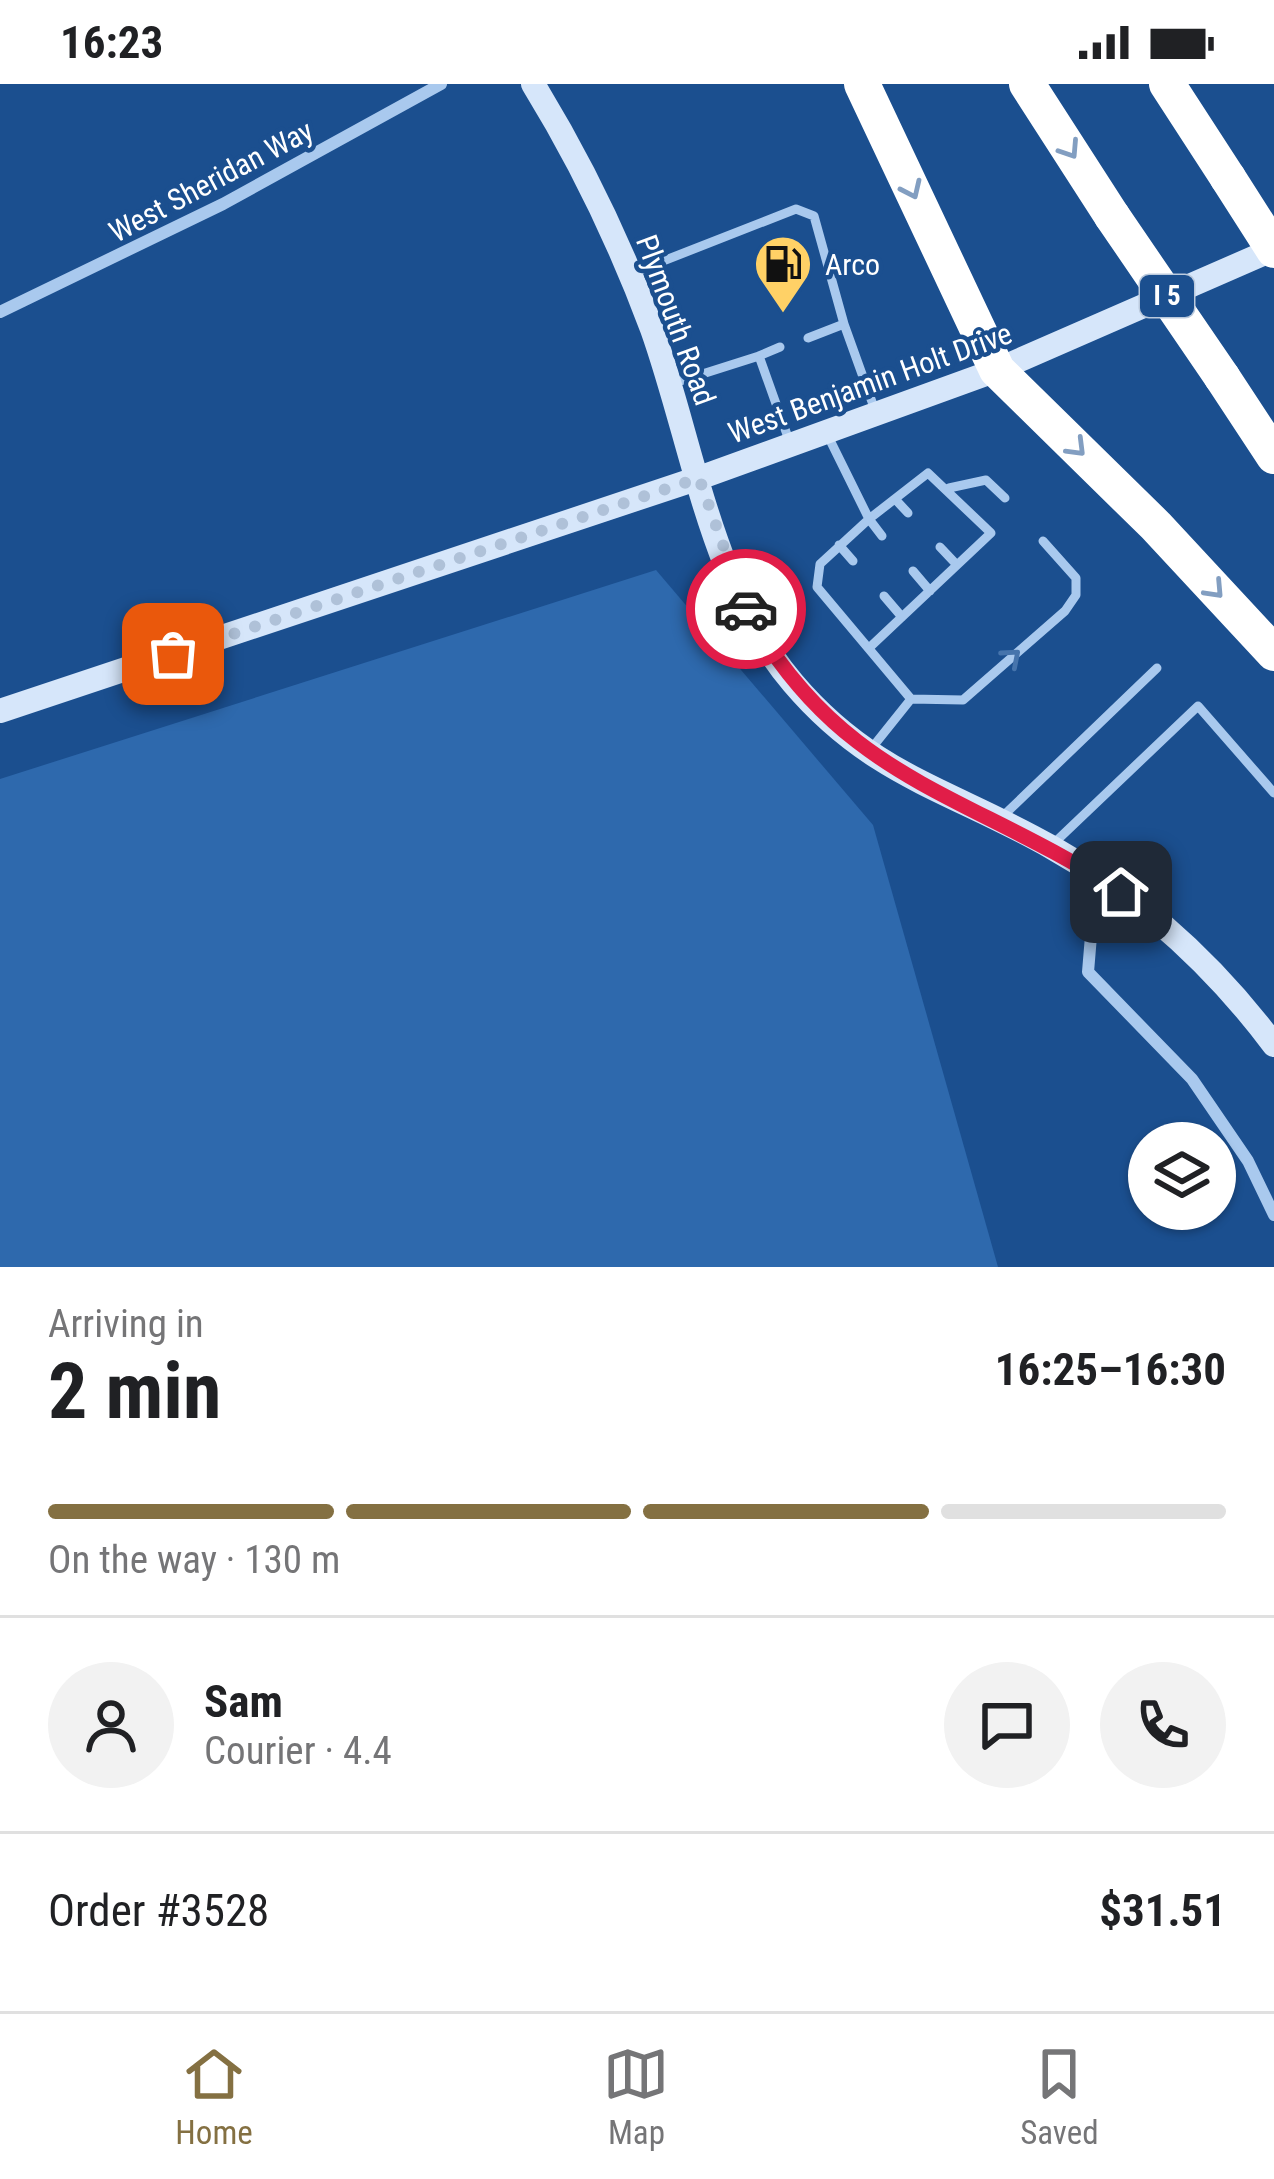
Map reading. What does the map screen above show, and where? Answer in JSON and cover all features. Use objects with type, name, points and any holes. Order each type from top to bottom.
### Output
[{"type":"highway","points":[[862,84],[997,370],[1274,653]]},
{"type":"highway","name":"I 5","points":[[1027,84],[1274,456]]},
{"type":"highway","points":[[1167,84],[1274,250]]},
{"type":"main road","name":"Plymouth Road","points":[[533,84],[571,146],[630,274],[731,572],[765,643],[814,708],[867,754],[1051,847],[1121,892],[1204,963],[1274,1045]]},
{"type":"main road","name":"West Benjamin Holt Drive","points":[[0,711],[699,478],[997,370],[1274,250]]},
{"type":"street","name":"West Sheridan Way","points":[[0,313],[223,204],[441,84]]},
{"type":"street","points":[[1121,892],[1091,935],[1088,973],[1150,1031],[1220,1116],[1274,1215]]},
{"type":"lane","points":[[630,274],[796,209],[814,216],[844,325],[876,412]]},
{"type":"lane","points":[[808,338],[844,325]]},
{"type":"lane","points":[[669,384],[780,346]]},
{"type":"lane","points":[[759,356],[790,445]]},
{"type":"lane","points":[[826,432],[882,536]]},
{"type":"lane","points":[[869,648],[991,533],[949,488],[928,473],[838,545],[820,564],[817,587],[911,699],[963,700],[1065,611],[1076,595],[1076,578],[1043,541]]},
{"type":"lane","points":[[949,488],[986,480],[1005,498]]},
{"type":"lane","points":[[895,499],[908,513]]},
{"type":"lane","points":[[838,545],[853,561]]},
{"type":"lane","points":[[940,547],[957,565]]},
{"type":"lane","points":[[913,571],[930,591]]},
{"type":"lane","points":[[884,596],[902,616]]},
{"type":"lane","points":[[998,820],[1157,668]]},
{"type":"lane","points":[[867,754],[911,699]]},
{"type":"lane","points":[[1051,847],[1198,706],[1274,793]]},
{"type":"shaded area","points":[[656,570],[873,825],[998,1267],[0,1267],[0,779]]},
{"type":"way so far","points":[[173,654],[699,478],[746,609]]},
{"type":"place","name":"Arco","points":[[783,315]]},
{"type":"route","points":[[746,609],[814,708],[867,754],[923,787],[1051,847],[1121,892]]}]
